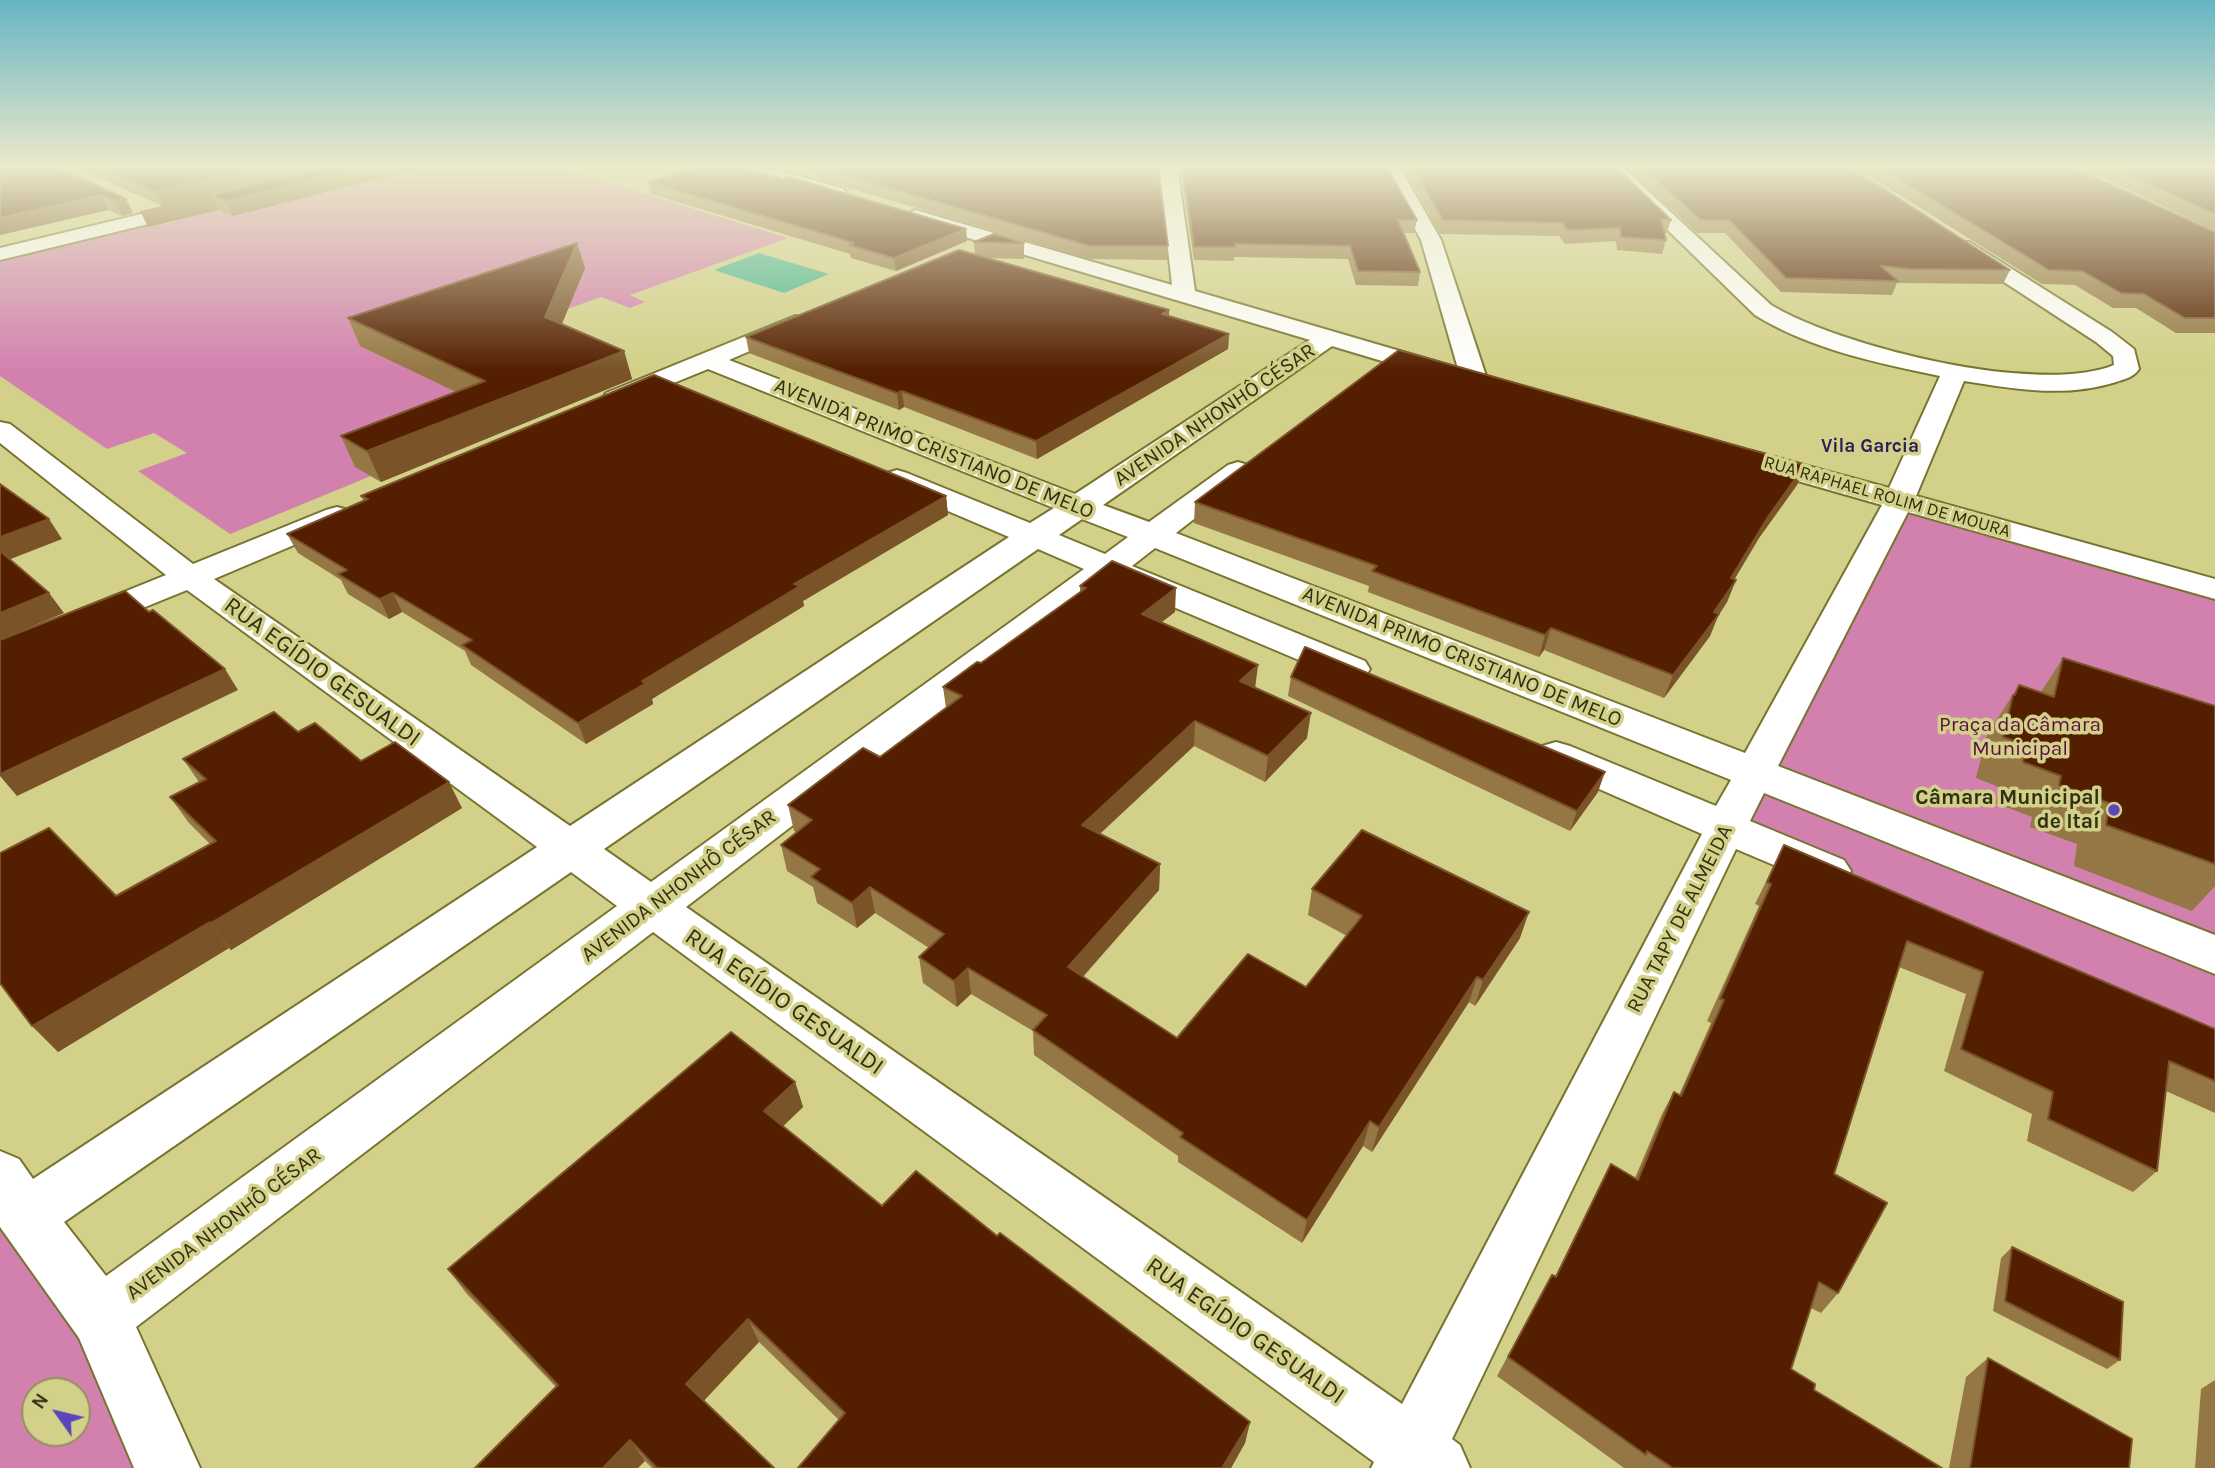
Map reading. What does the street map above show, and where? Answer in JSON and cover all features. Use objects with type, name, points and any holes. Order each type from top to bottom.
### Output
[{"type":"street","points":[[0,242],[33,235]]},
{"type":"street","points":[[0,254],[63,235]]},
{"type":"street","points":[[976,235],[1327,339],[1500,387]]},
{"type":"street","points":[[1177,235],[1185,297]]},
{"type":"street","points":[[1429,235],[1474,379]]},
{"type":"street","points":[[1684,235],[1772,318],[1808,335],[1955,371],[2030,382],[2066,384],[2098,379],[2127,369],[2125,354],[2104,337],[1943,235]]},
{"type":"street","points":[[957,256],[994,240]]},
{"type":"street","points":[[596,407],[820,313]]},
{"type":"street","name":"AVENIDA NHONHÔ CÉSAR","points":[[13,1197],[570,850],[1327,339]]},
{"type":"street","points":[[1348,389],[1391,357]]},
{"type":"street","name":"AVENIDA PRIMO CRISTIANO DE MELO","points":[[708,360],[2215,955]]},
{"type":"street","name":"RUA TAPY DE ALMEIDA","points":[[1418,1462],[1726,827],[1899,500],[1955,371]]},
{"type":"street","points":[[659,380],[697,396]]},
{"type":"street","name":"RUA EGÍDIO GESUALDI","points":[[0,430],[190,578],[1418,1462]]},
{"type":"street","name":"AVENIDA NHONHÔ CÉSAR","points":[[100,1317],[1272,446]]},
{"type":"street","name":"RUA RAPHAEL ROLIM DE MOURA","points":[[1726,451],[2215,589]]},
{"type":"street","name":"AVENIDA PRIMO CRISTIANO DE MELO","points":[[860,463],[1379,680]]},
{"type":"street","points":[[0,655],[356,508]]},
{"type":"street","points":[[1521,740],[1864,886]]},
{"type":"street","points":[[13,1197],[100,1317],[167,1468]]},
{"type":"green space","points":[[90,235],[777,235],[788,238],[630,295],[645,302],[630,308],[601,297],[405,367],[497,411],[356,467],[371,476],[230,534],[138,471],[187,453],[154,433],[107,449],[0,376],[0,256]]},
{"type":"green space","name":"Praça da Câmara Municipal","points":[[1902,504],[2215,591],[2215,1031],[1737,826]]},
{"type":"green space","points":[[0,1181],[166,1468],[0,1468]]},
{"type":"shaded area","points":[[759,253],[829,274],[784,293],[714,270]]},
{"type":"building","points":[[825,235],[952,235],[894,258],[849,245],[854,243]]},
{"type":"building","points":[[996,235],[1024,243],[974,242]]},
{"type":"building","points":[[1050,235],[1167,235],[1168,246],[1090,246]]},
{"type":"building","points":[[1192,235],[1404,235],[1420,272],[1358,271],[1350,246],[1235,244],[1235,247],[1194,247]]},
{"type":"building","points":[[1621,235],[1665,235],[1666,240],[1621,237]]},
{"type":"building","points":[[1743,235],[1955,235],[2010,270],[1909,269],[1881,266],[1898,281],[1786,278]]},
{"type":"building","points":[[1990,235],[2215,235],[2215,318],[2185,318],[2144,294],[2121,293],[2082,271],[2049,270]]},
{"type":"building","points":[[577,243],[545,317],[624,351],[367,451],[341,436],[485,381],[348,318]]},
{"type":"building","points":[[959,250],[1169,310],[1162,314],[1229,334],[1036,441],[746,337]]},
{"type":"building","points":[[1399,350],[1805,465],[1768,517],[1731,578],[1736,580],[1714,612],[1719,614],[1673,675],[1551,628],[1545,635],[1372,571],[1377,566],[1195,502]]},
{"type":"building","points":[[654,375],[946,496],[794,584],[800,586],[642,681],[646,683],[578,723],[462,645],[472,640],[393,593],[380,599],[338,574],[347,570],[287,534],[368,499],[361,496]]},
{"type":"building","points":[[0,484],[49,519],[0,537]]},
{"type":"building","points":[[0,551],[49,593],[0,613]]},
{"type":"building","points":[[1112,561],[1176,588],[1142,614],[1258,665],[1240,681],[1311,713],[1268,756],[1195,721],[1082,825],[1160,864],[1068,967],[1177,1038],[1248,954],[1306,987],[1362,916],[1312,889],[1362,830],[1529,912],[1483,980],[1477,977],[1379,1127],[1370,1121],[1307,1220],[1180,1137],[1183,1133],[1033,1030],[1047,1015],[968,968],[954,981],[919,957],[944,934],[870,887],[852,903],[811,877],[820,869],[781,845],[812,820],[788,805],[863,748],[880,757],[962,696],[943,687],[1086,588],[1080,586]]},
{"type":"building","points":[[125,591],[149,612],[153,610],[225,669],[0,774],[0,640]]},
{"type":"building","points":[[1305,647],[1605,772],[1577,811],[1291,677]]},
{"type":"building","points":[[2063,658],[2215,706],[2215,864],[2106,825],[2109,803],[2059,785],[2061,776],[2023,762],[2027,746],[2003,737],[2013,695],[2019,685],[2054,697]]},
{"type":"building","points":[[274,712],[298,732],[315,723],[361,761],[395,742],[449,782],[32,1026],[0,983],[0,853],[49,828],[116,896],[216,841],[170,797],[206,779],[183,759]]},
{"type":"building","points":[[1784,845],[2215,1029],[2215,1081],[2169,1061],[2157,1171],[2048,1119],[2053,1092],[1961,1049],[1983,972],[1907,941],[1834,1174],[1887,1203],[1838,1293],[1819,1282],[1791,1369],[1815,1384],[1814,1390],[1942,1468],[1673,1468],[1647,1451],[1646,1455],[1508,1357],[1552,1275],[1556,1277],[1611,1164],[1638,1180],[1674,1092],[1681,1096],[1724,1000],[1720,999],[1771,884],[1767,882]]},
{"type":"building","points":[[731,1032],[795,1082],[764,1111],[882,1206],[916,1171],[997,1236],[1000,1233],[1250,1422],[1222,1468],[798,1468],[845,1413],[748,1319],[686,1384],[774,1468],[657,1468],[630,1440],[603,1468],[475,1468],[558,1385],[448,1269]]},
{"type":"building","points":[[2012,1247],[2123,1302],[2120,1360],[2005,1301]]},
{"type":"building","points":[[1988,1358],[2132,1439],[2129,1468],[1970,1468]]},
{"type":"place","name":"Câmara Municipal de Itaí","points":[[2114,810]]},
{"type":"district","name":"Vila Garcia","points":[[1870,447]]}]
